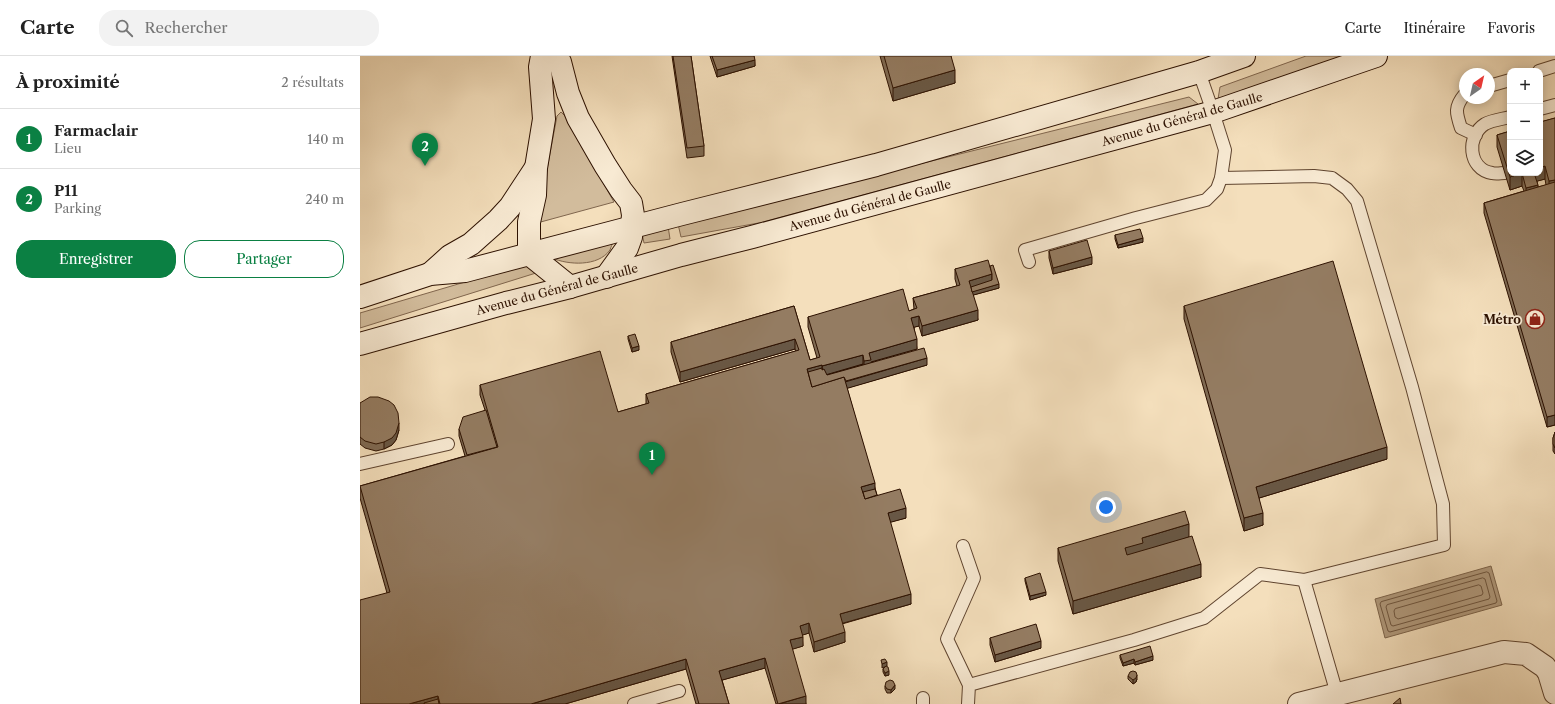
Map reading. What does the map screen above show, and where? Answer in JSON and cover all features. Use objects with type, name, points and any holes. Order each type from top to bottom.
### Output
[{"type":"main road","points":[[529,254],[529,222],[544,119],[540,67],[542,56]]},
{"type":"main road","points":[[555,56],[560,62],[568,93],[578,118],[605,165],[631,203],[632,227],[626,248],[606,277]]},
{"type":"main road","points":[[360,297],[430,274],[465,271],[876,164],[1199,72],[1244,56]]},
{"type":"main road","name":"Avenue du Général de Gaulle","points":[[360,344],[681,255],[1213,112],[1376,56]]},
{"type":"main road","points":[[430,274],[450,256],[471,244],[498,220],[510,207],[536,168]]},
{"type":"main road","points":[[529,254],[570,287]]},
{"type":"main road","points":[[1299,704],[1504,652],[1526,654],[1550,665],[1549,673],[1555,693]]},
{"type":"lane","points":[[1543,70],[1555,66]]},
{"type":"lane","points":[[1029,262],[1025,250],[1206,200],[1217,189],[1221,178],[1225,150],[1199,72]]},
{"type":"lane","points":[[1495,84],[1507,81]]},
{"type":"lane","points":[[1459,103],[1456,113],[1461,128],[1476,135]]},
{"type":"lane","points":[[1543,108],[1555,105]]},
{"type":"lane","points":[[1505,173],[1492,173],[1481,168],[1474,159],[1471,147],[1476,135],[1485,124],[1507,119]]},
{"type":"lane","points":[[969,685],[1134,640],[1204,618],[1260,574],[1304,580],[1444,545],[1443,504],[1412,387],[1357,201],[1347,189],[1332,178],[1314,176],[1221,178]]},
{"type":"lane","points":[[360,464],[448,444]]},
{"type":"lane","points":[[963,546],[974,578],[948,639],[969,685],[968,704]]},
{"type":"lane","points":[[1304,580],[1337,694]]},
{"type":"lane","points":[[634,704],[679,691]]},
{"type":"shaded area","points":[[1306,56],[1347,56],[1218,99],[1220,87]]},
{"type":"shaded area","points":[[1189,97],[1198,104],[764,222],[681,237],[678,224]]},
{"type":"shaded area","points":[[561,112],[565,116],[614,202],[537,223],[557,116]]},
{"type":"shaded area","points":[[668,226],[670,239],[644,243],[642,233]]},
{"type":"shaded area","points":[[614,241],[610,250],[605,256],[591,262],[574,263],[552,258]]},
{"type":"shaded area","points":[[526,264],[536,273],[360,328],[360,313]]},
{"type":"water","points":[[1491,566],[1502,605],[1385,638],[1375,599]]},
{"type":"building","points":[[673,56],[691,56],[704,146],[687,148]]},
{"type":"building","points":[[712,56],[754,56],[755,60],[717,70]]},
{"type":"building","points":[[884,56],[951,56],[955,70],[893,88]]},
{"type":"building","points":[[1555,118],[1555,180],[1549,181],[1545,166],[1543,167],[1543,121]]},
{"type":"building","points":[[1507,132],[1507,167],[1497,135]]},
{"type":"building","points":[[1523,176],[1535,176],[1538,185],[1526,188]]},
{"type":"building","name":"Métro","points":[[1555,182],[1555,415],[1547,417],[1484,203]]},
{"type":"building","points":[[1140,229],[1143,238],[1118,245],[1115,235]]},
{"type":"building","points":[[1087,240],[1092,257],[1053,268],[1049,251]]},
{"type":"building","points":[[988,260],[992,274],[969,281],[978,310],[922,326],[919,316],[911,318],[917,339],[869,353],[871,360],[864,361],[863,355],[807,369],[812,387],[844,377],[875,483],[861,487],[865,499],[900,489],[906,508],[888,513],[911,594],[840,614],[845,632],[814,642],[809,623],[800,626],[803,637],[790,640],[806,696],[778,704],[765,658],[719,671],[729,704],[699,704],[686,659],[531,704],[440,704],[438,696],[409,704],[360,704],[360,600],[390,592],[360,486],[498,447],[480,385],[600,351],[618,412],[649,403],[646,394],[799,350],[795,339],[680,372],[671,342],[794,306],[810,360],[820,357],[808,317],[903,289],[909,311],[917,308],[913,298],[960,285],[955,269]]},
{"type":"building","points":[[1333,261],[1387,447],[1256,487],[1263,513],[1244,518],[1184,306]]},
{"type":"building","points":[[993,265],[999,284],[972,292],[971,287],[992,280],[990,266]]},
{"type":"building","points":[[635,334],[639,346],[632,348],[628,336]]},
{"type":"building","points":[[924,348],[927,358],[846,381],[844,377],[812,387],[808,372],[822,368],[827,375]]},
{"type":"building","points":[[370,397],[378,397],[389,401],[394,405],[398,413],[399,423],[396,433],[392,438],[376,444],[365,441],[360,437],[360,403]]},
{"type":"building","points":[[486,410],[497,447],[467,455],[459,429],[463,417]]},
{"type":"building","points":[[1555,432],[1555,448],[1553,438]]},
{"type":"building","points":[[875,489],[877,495],[865,499],[863,492]]},
{"type":"building","points":[[1185,511],[1189,524],[1142,538],[1143,543],[1125,548],[1127,555],[1192,536],[1201,564],[1073,601],[1058,548]]},
{"type":"building","points":[[1040,573],[1046,592],[1030,596],[1025,578]]},
{"type":"building","points":[[1036,624],[1041,641],[995,655],[990,638]]},
{"type":"building","points":[[1150,646],[1153,656],[1135,662],[1134,659],[1123,663],[1120,655]]},
{"type":"building","points":[[885,659],[887,662],[882,664],[881,660]]},
{"type":"building","points":[[886,666],[888,667],[889,671],[885,673],[883,669]]},
{"type":"building","points":[[1130,672],[1136,672],[1137,675],[1133,680],[1128,676]]},
{"type":"building","points":[[890,680],[893,681],[895,685],[891,690],[887,689],[885,686],[886,682]]},
{"type":"building","points":[[1400,698],[1401,704],[1393,704]]},
{"type":"building","points":[[438,699],[439,704],[424,703]]},
{"type":"place","name":"P11","points":[[425,166]]},
{"type":"place","name":"Métro","points":[[1535,319]]},
{"type":"place","name":"Farmaclair","points":[[652,475]]}]
